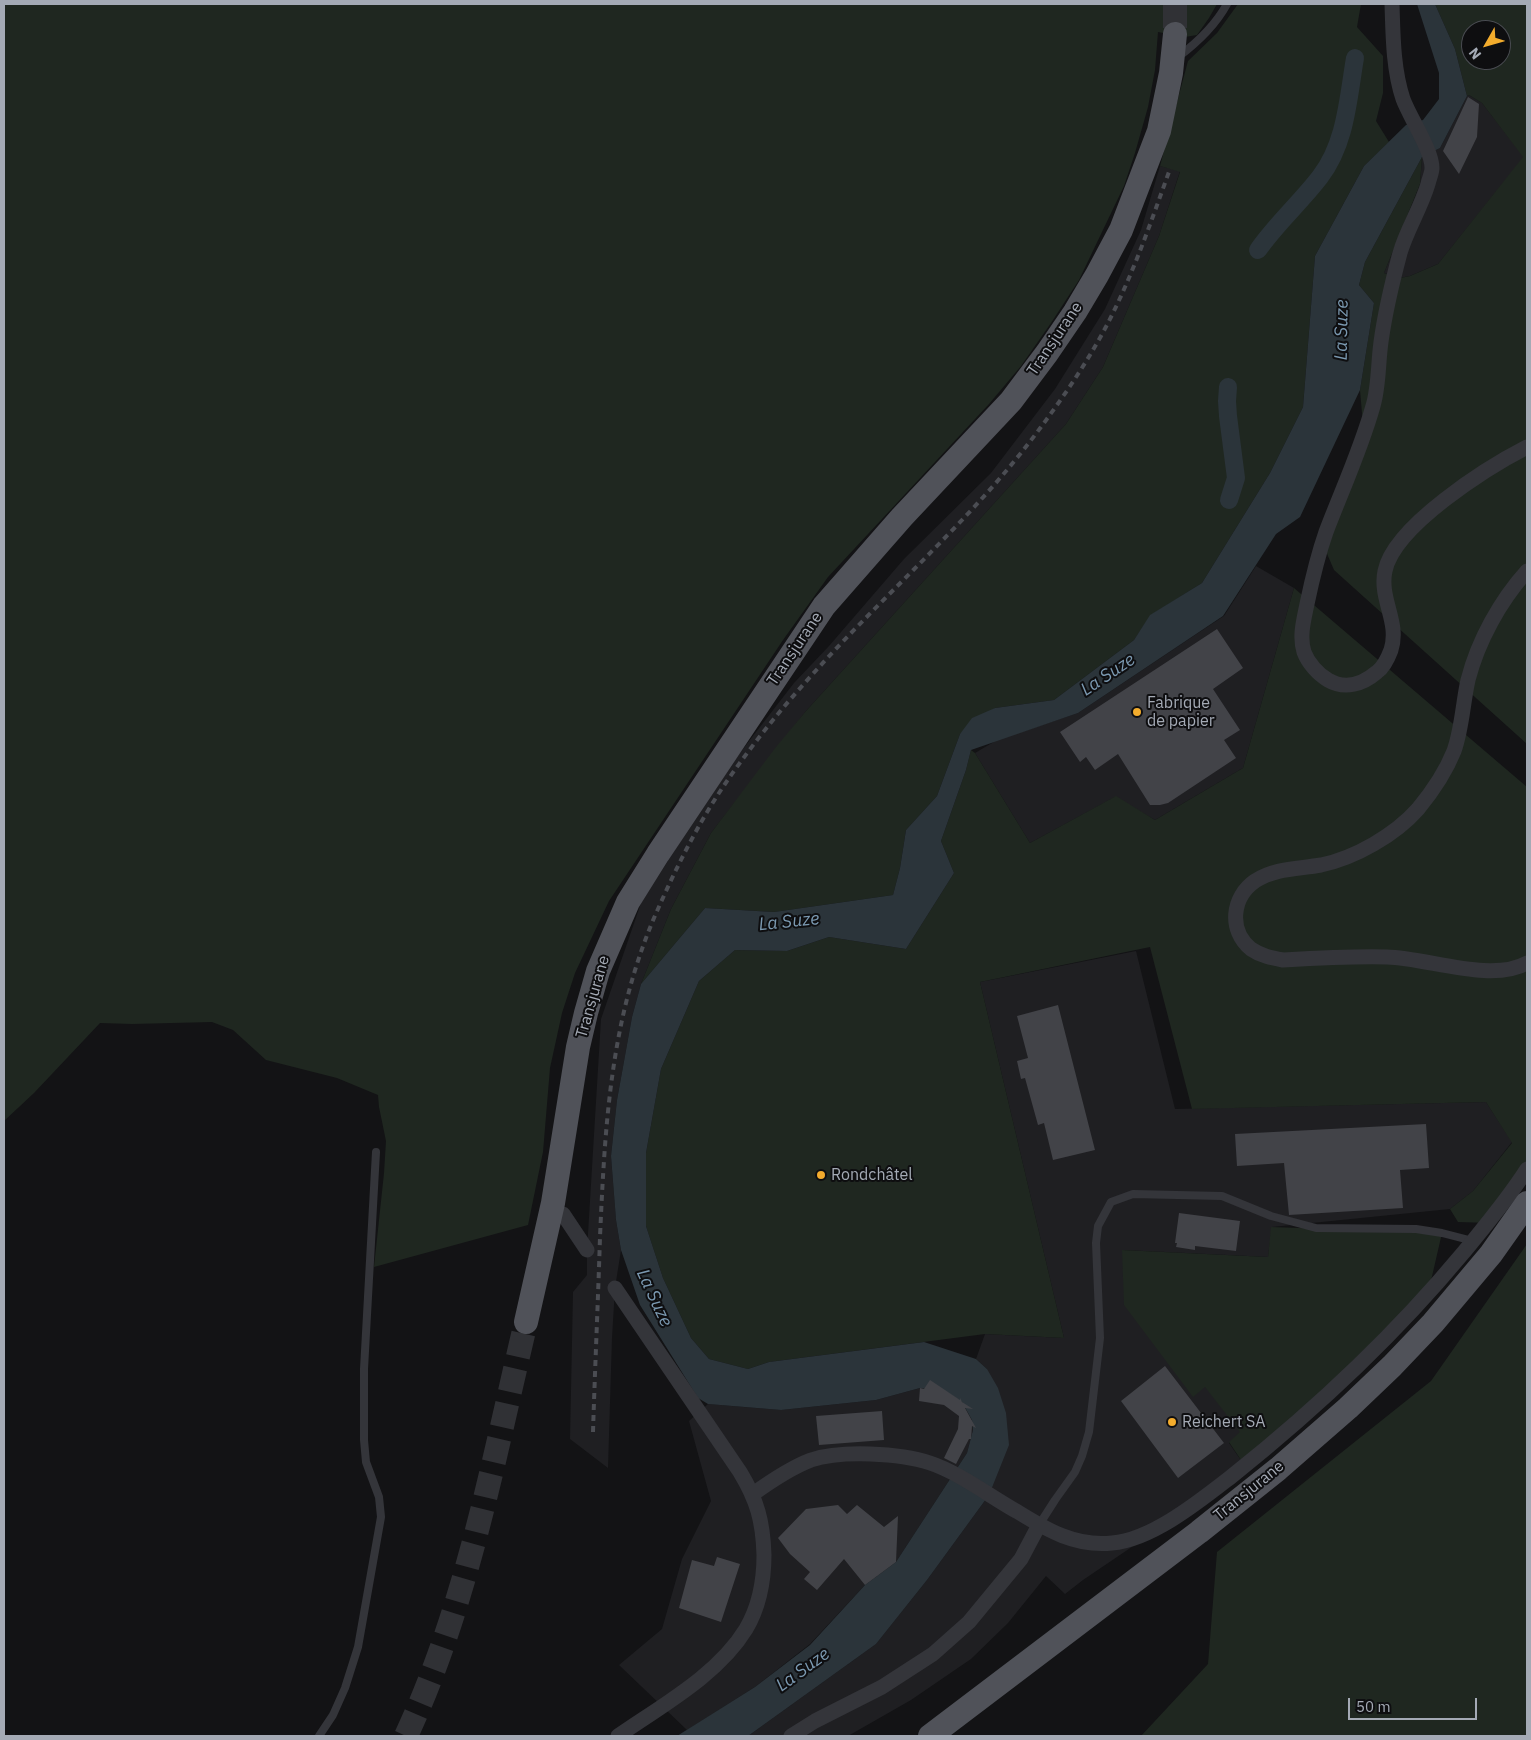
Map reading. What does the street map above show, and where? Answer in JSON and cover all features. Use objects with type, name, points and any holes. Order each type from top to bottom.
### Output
[{"type":"main road","name":"Transjurane","points":[[526,1322],[553,1203],[578,1047],[586,1013],[598,971],[628,902],[824,606],[902,517],[1010,401],[1047,353],[1075,312],[1121,230],[1159,131],[1173,61],[1175,34]]},
{"type":"main road","name":"Transjurane","points":[[930,1736],[1199,1532],[1278,1469],[1348,1408],[1392,1366],[1432,1323],[1491,1254],[1527,1203]]},
{"type":"street","points":[[1392,4],[1395,64],[1402,96],[1430,157],[1432,170],[1424,197],[1401,249],[1390,288],[1374,403],[1358,453],[1325,534],[1313,573],[1302,629],[1304,651],[1315,670],[1330,682],[1348,686],[1363,682],[1380,670],[1389,657],[1395,638],[1393,621],[1384,590],[1385,571],[1392,552],[1405,536],[1440,504],[1474,478],[1527,447]]},
{"type":"street","points":[[1527,571],[1505,598],[1478,649],[1468,679],[1454,750],[1440,778],[1418,809],[1389,834],[1355,854],[1323,865],[1273,872],[1254,882],[1240,896],[1235,914],[1238,931],[1250,948],[1266,957],[1283,960],[1389,957],[1490,971],[1517,969],[1527,963]]},
{"type":"street","points":[[753,1494],[793,1468],[813,1459],[838,1456],[903,1456],[931,1463],[952,1473],[1058,1535],[1079,1541],[1111,1544],[1134,1538],[1163,1524],[1213,1490],[1272,1444],[1328,1395],[1386,1339],[1432,1290],[1518,1184],[1527,1169]]},
{"type":"street","points":[[563,1214],[587,1250]]},
{"type":"street","points":[[615,1288],[753,1494],[761,1518],[764,1543],[762,1586],[756,1606],[747,1627],[727,1654],[701,1678],[618,1736]]},
{"type":"street","points":[[791,1736],[815,1721],[882,1687],[933,1654],[969,1622],[1021,1560],[1039,1525]]},
{"type":"lane","points":[[1173,61],[1190,48],[1217,21],[1227,4]]},
{"type":"lane","points":[[319,1736],[333,1715],[345,1688],[358,1647],[381,1517],[378,1497],[366,1462],[364,1422],[364,1369],[376,1152]]},
{"type":"lane","points":[[1039,1525],[1075,1472],[1089,1432],[1100,1338],[1096,1243],[1098,1226],[1111,1202],[1133,1194],[1222,1196],[1270,1216],[1316,1228],[1416,1229],[1473,1241]]},
{"type":"shaded area","points":[[4,4],[1217,4],[1197,35],[1185,37],[1158,32],[1155,70],[1148,107],[1124,186],[1079,280],[1051,323],[1021,366],[989,404],[828,577],[783,640],[609,901],[575,973],[562,1013],[550,1068],[543,1152],[528,1225],[374,1267],[386,1141],[378,1095],[337,1078],[266,1060],[233,1030],[212,1022],[100,1023],[34,1093],[4,1121]]},
{"type":"shaded area","points":[[1238,4],[1361,4],[1357,27],[1383,56],[1383,93],[1376,121],[1389,142],[1364,166],[1315,256],[1303,407],[1270,473],[1202,583],[1151,615],[1134,640],[1054,700],[995,708],[960,734],[937,796],[906,830],[900,868],[893,895],[774,912],[705,908],[641,984],[671,909],[711,833],[776,747],[806,711],[1066,424],[1103,367],[1159,236],[1180,172],[1160,166],[1188,61],[1217,33]]},
{"type":"shaded area","points":[[1435,4],[1527,4],[1527,744],[1334,570],[1322,542],[1363,425],[1360,390],[1374,303],[1359,285],[1365,262],[1422,157],[1420,184],[1384,273],[1400,278],[1410,276],[1438,264],[1523,157],[1482,103],[1469,95],[1467,96],[1455,49]]},
{"type":"shaded area","points":[[1469,95],[1482,103],[1524,157],[1438,264],[1410,276],[1400,278],[1384,273],[1420,184],[1422,157],[1440,148]]},
{"type":"shaded area","points":[[1160,166],[1180,171],[1159,236],[1103,367],[1066,424],[806,711],[711,833],[671,909],[641,984],[632,1017],[617,1100],[611,1156],[616,1220],[621,1250],[615,1288],[612,1338],[608,1468],[570,1439],[573,1292],[587,1275],[601,1019],[641,903],[722,776],[794,683],[829,646],[904,559],[991,473],[1055,389],[1105,309],[1141,230]]},
{"type":"shaded area","points":[[1256,566],[1294,588],[1243,768],[1155,820],[1115,797],[1030,843],[975,753],[997,740],[1078,713],[1224,616]]},
{"type":"shaded area","points":[[1294,588],[1527,787],[1527,1175],[1491,1223],[1458,1222],[1450,1209],[1473,1191],[1512,1143],[1486,1102],[1192,1109],[1150,947],[980,982],[1064,1338],[985,1334],[769,1362],[748,1369],[709,1359],[691,1338],[663,1278],[646,1226],[646,1153],[661,1069],[699,981],[735,950],[787,951],[829,937],[906,949],[954,873],[941,841],[966,770],[971,750],[975,753],[1030,843],[1116,796],[1155,820],[1243,768]]},
{"type":"shaded area","points":[[1136,951],[1175,1109],[1486,1102],[1512,1142],[1473,1191],[1450,1209],[1272,1227],[1268,1257],[1123,1250],[1193,1396],[1205,1386],[1241,1432],[1229,1443],[1247,1469],[1065,1594],[1046,1576],[1008,1623],[971,1659],[911,1700],[848,1736],[748,1736],[876,1644],[927,1580],[989,1495],[987,1369],[976,1359],[985,1334],[1064,1338],[980,982]]},
{"type":"shaded area","points":[[1271,1227],[1442,1233],[1427,1298],[1247,1469],[1229,1442],[1240,1432],[1205,1387],[1193,1397],[1124,1305],[1122,1250],[1268,1257]]},
{"type":"shaded area","points":[[1527,1244],[1527,1736],[1141,1736],[1208,1664],[1217,1552],[1431,1381]]},
{"type":"shaded area","points":[[920,1388],[947,1392],[962,1402],[972,1420],[973,1430],[967,1453],[896,1562],[865,1585],[810,1644],[755,1687],[687,1730],[619,1665],[662,1629],[682,1559],[711,1501],[689,1421],[708,1404],[781,1410],[876,1400]]},
{"type":"water","name":"La Suze","points":[[1417,4],[1435,4],[1455,49],[1467,96],[1440,148],[1422,157],[1365,262],[1359,285],[1374,303],[1360,390],[1300,517],[1276,534],[1223,616],[1078,713],[971,750],[966,770],[941,841],[954,873],[906,949],[829,937],[787,951],[735,950],[699,981],[661,1069],[646,1153],[646,1226],[663,1278],[691,1338],[709,1359],[748,1369],[769,1362],[924,1342],[976,1359],[987,1369],[998,1388],[1006,1413],[1009,1445],[989,1495],[927,1580],[876,1644],[748,1736],[677,1736],[755,1687],[810,1645],[865,1585],[896,1562],[967,1453],[973,1430],[972,1420],[962,1402],[947,1392],[920,1388],[876,1400],[781,1410],[708,1404],[698,1398],[640,1305],[621,1250],[616,1220],[611,1156],[617,1100],[632,1017],[641,984],[705,908],[774,912],[893,895],[900,868],[906,830],[937,796],[960,734],[972,718],[995,708],[1054,700],[1134,640],[1150,615],[1202,583],[1270,473],[1303,407],[1315,256],[1364,166],[1406,125],[1423,120],[1439,99],[1439,73]]},
{"type":"building","points":[[1468,97],[1479,104],[1477,137],[1459,174],[1443,151]]},
{"type":"building","points":[[1217,629],[1243,668],[1213,689],[1240,730],[1224,740],[1236,758],[1168,803],[1160,805],[1150,805],[1118,754],[1095,770],[1086,757],[1080,762],[1060,732]]},
{"type":"building","points":[[1058,1005],[1095,1150],[1053,1160],[1044,1123],[1038,1125],[1025,1078],[1021,1079],[1017,1061],[1028,1058],[1017,1016]]},
{"type":"building","points":[[1426,1124],[1429,1168],[1400,1170],[1403,1208],[1289,1215],[1284,1163],[1237,1166],[1235,1134]]},
{"type":"building","points":[[1179,1213],[1240,1221],[1236,1251],[1195,1246],[1195,1250],[1176,1247]]},
{"type":"building","name":"Reichert SA","points":[[1165,1366],[1224,1443],[1178,1478],[1121,1401]]},
{"type":"building","points":[[930,1380],[960,1400],[960,1398],[962,1402],[973,1409],[965,1408],[976,1428],[972,1426],[971,1439],[969,1439],[956,1464],[944,1458],[958,1429],[959,1416],[944,1405],[919,1401],[920,1388],[924,1389]]},
{"type":"building","points":[[882,1411],[884,1440],[819,1445],[816,1416]]},
{"type":"building","points":[[838,1505],[847,1514],[857,1505],[884,1527],[898,1516],[896,1562],[865,1585],[844,1559],[817,1590],[804,1579],[810,1572],[790,1554],[778,1538],[806,1509]]},
{"type":"building","points":[[717,1557],[740,1564],[721,1622],[679,1608],[692,1560],[714,1566]]},
{"type":"waterway","points":[[1258,250],[1272,231],[1312,187],[1329,164],[1345,120],[1355,58]]},
{"type":"waterway","points":[[1228,387],[1228,416],[1236,478],[1229,500]]},
{"type":"tunnel","points":[[1175,4],[1175,34]]},
{"type":"tunnel","points":[[406,1736],[446,1636],[462,1584],[490,1480],[526,1322]]},
{"type":"railway","points":[[593,1432],[604,1155],[612,1075],[628,996],[639,957],[654,918],[686,849],[705,816],[735,770],[766,729],[799,689],[840,645],[959,524],[1015,460],[1079,373],[1120,299],[1143,244],[1170,169]]},
{"type":"place","name":"Fabrique de papier","points":[[1137,712]]},
{"type":"place","name":"Rondchâtel","points":[[821,1175]]},
{"type":"place","name":"Reichert SA","points":[[1172,1422]]}]
